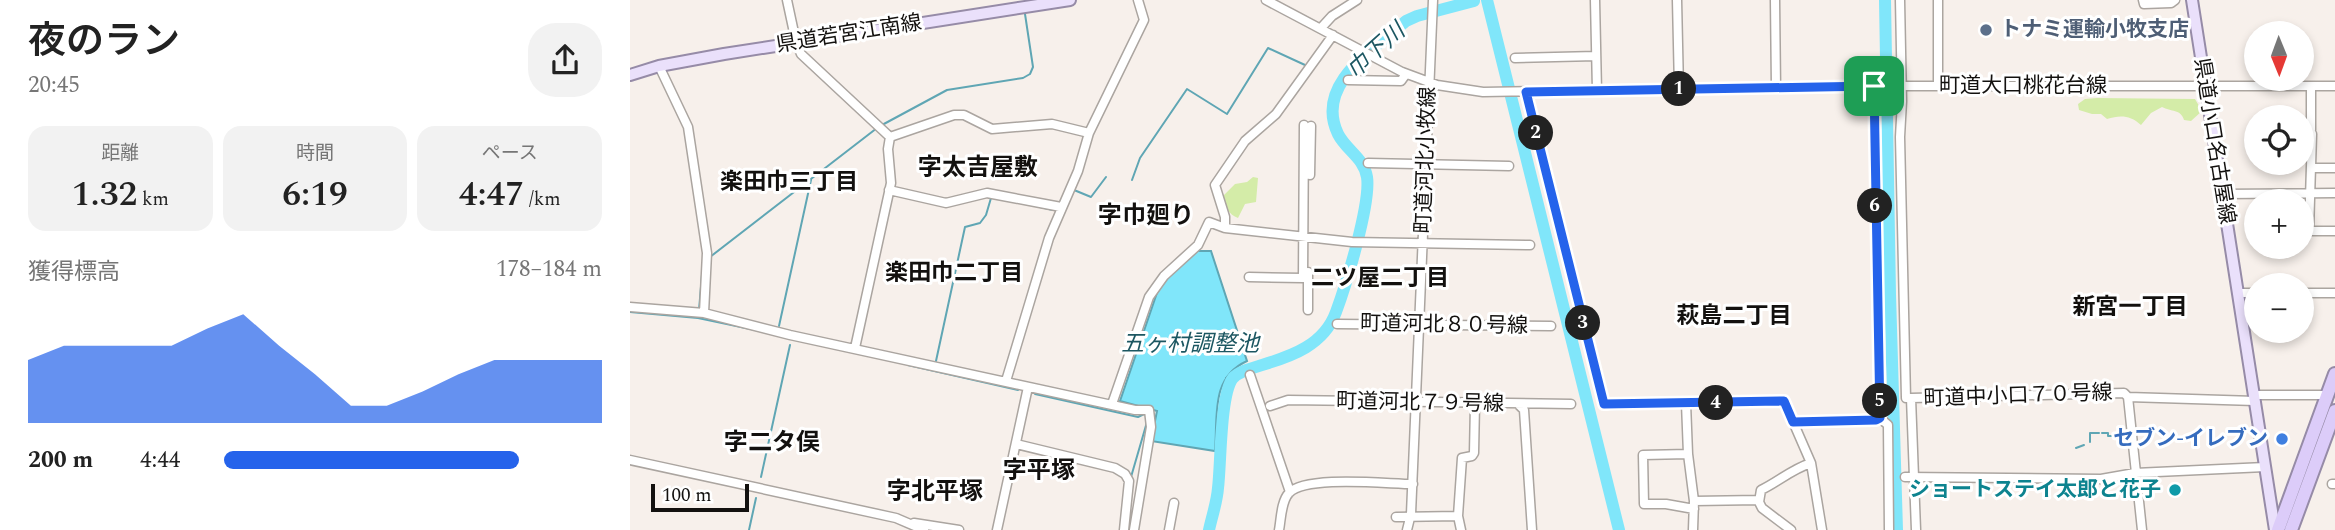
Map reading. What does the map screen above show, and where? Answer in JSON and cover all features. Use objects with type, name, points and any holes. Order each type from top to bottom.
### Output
[{"type":"highway","points":[[2277,530],[2335,374]]},
{"type":"highway","points":[[2291,530],[2335,411]]},
{"type":"main road","name":"県道若宮江南線","points":[[630,75],[659,66],[1003,5],[1070,0]]},
{"type":"main road","name":"県道小口名古屋線","points":[[2192,0],[2277,530]]},
{"type":"street","points":[[787,0],[801,54],[890,137]]},
{"type":"street","points":[[1006,381],[1025,312],[1061,208],[1078,171],[1089,133],[1144,20],[1138,0]]},
{"type":"street","name":"町道大口桃花台線","points":[[1266,0],[1406,74],[1463,90],[1504,93],[1876,86],[2244,86]]},
{"type":"street","points":[[1321,28],[1332,16],[1357,0]]},
{"type":"street","points":[[1595,0],[1597,91]]},
{"type":"street","points":[[1677,0],[1679,89]]},
{"type":"street","points":[[1775,0],[1776,88]]},
{"type":"street","points":[[1900,0],[1906,398],[1911,398]]},
{"type":"street","points":[[1938,0],[1938,86]]},
{"type":"street","points":[[2143,0],[2144,4],[2171,3],[2175,0]]},
{"type":"street","name":"町道河北小牧線","points":[[1407,530],[1411,516],[1413,484],[1432,4]]},
{"type":"street","points":[[1225,228],[1225,217],[1215,185],[1245,141],[1276,114],[1333,35]]},
{"type":"street","points":[[1515,58],[1596,56]]},
{"type":"street","points":[[659,66],[688,127],[707,253],[704,313]]},
{"type":"street","points":[[1348,80],[1401,81],[1406,74]]},
{"type":"street","points":[[1876,86],[1880,418],[1888,425],[1889,530]]},
{"type":"street","name":"町道大口桃花台線","points":[[2314,86],[2335,86]]},
{"type":"street","points":[[1522,92],[1602,401],[1608,405],[1784,401],[1811,463],[1822,530]]},
{"type":"street","points":[[890,137],[954,115],[964,115],[992,129],[1052,124],[1089,133]]},
{"type":"street","points":[[1308,125],[1303,278],[1248,279],[1308,282]]},
{"type":"street","points":[[855,348],[891,183],[888,149],[890,137]]},
{"type":"street","points":[[1368,163],[1509,166]]},
{"type":"street","points":[[2314,168],[2335,167]]},
{"type":"street","points":[[889,190],[946,203],[987,194],[1061,208]]},
{"type":"street","points":[[2314,193],[2335,193]]},
{"type":"street","points":[[2222,194],[2244,194]]},
{"type":"street","points":[[1112,404],[1149,297],[1164,276],[1198,245],[1209,222],[1225,228],[1357,242],[1530,245]]},
{"type":"street","points":[[2314,231],[2335,231]]},
{"type":"street","points":[[1306,238],[1308,310]]},
{"type":"street","points":[[2238,293],[2244,293]]},
{"type":"street","points":[[2314,293],[2335,293]]},
{"type":"street","points":[[630,307],[704,313],[1028,387],[1135,410],[1149,410],[1151,427],[1134,530]]},
{"type":"street","name":"町道河北８０号線","points":[[1337,324],[1551,326]]},
{"type":"street","points":[[1250,375],[1293,491]]},
{"type":"street","points":[[997,530],[1028,387]]},
{"type":"street","name":"町道中小口７０号線","points":[[1916,530],[1910,476],[1911,398],[2124,393],[2128,397],[2327,396]]},
{"type":"street","points":[[2128,397],[2142,530]]},
{"type":"street","name":"町道河北７９号線","points":[[1269,406],[1288,400],[1571,404]]},
{"type":"street","points":[[1686,403],[1694,505],[1693,530]]},
{"type":"street","points":[[1461,530],[1458,516],[1462,458],[1474,453],[1475,404]]},
{"type":"street","points":[[1519,405],[1524,410],[1532,530]]},
{"type":"street","points":[[1793,422],[1880,418]]},
{"type":"street","points":[[1016,444],[1115,468],[1125,474],[1129,481],[1124,530]]},
{"type":"street","points":[[1688,454],[1643,455],[1644,504],[1694,505],[1759,500]]},
{"type":"street","points":[[630,460],[890,516],[924,530]]},
{"type":"street","points":[[1791,530],[1762,508],[1759,500],[1762,489],[1772,486],[1795,469],[1811,463]]},
{"type":"street","points":[[1910,476],[2101,479],[2135,473],[2265,467]]},
{"type":"street","points":[[1279,530],[1285,499],[1293,491],[1314,482],[1413,484]]},
{"type":"street","points":[[1169,530],[1174,503]]},
{"type":"street","points":[[1396,517],[1458,516]]},
{"type":"street","points":[[910,523],[959,530]]},
{"type":"green space","points":[[2085,99],[2195,99],[2202,111],[2191,121],[2184,120],[2178,112],[2162,107],[2151,113],[2141,125],[2129,118],[2107,119],[2101,114],[2079,110],[2078,104]]},
{"type":"green space","points":[[1253,177],[1258,178],[1256,202],[1245,204],[1238,218],[1227,210],[1223,196],[1235,184],[1247,182]]},
{"type":"water","name":"五ヶ村調整池","points":[[1196,251],[1211,251],[1247,361],[1235,368],[1221,388],[1215,451],[1151,441],[1157,411],[1120,401],[1160,284]]},
{"type":"waterway","points":[[1487,0],[1619,530]]},
{"type":"waterway","points":[[1885,0],[1897,530]]},
{"type":"waterway","name":"巾下川","points":[[1209,530],[1217,493],[1226,399],[1233,378],[1246,370],[1306,348],[1324,333],[1336,312],[1351,264],[1362,224],[1367,177],[1359,159],[1338,134],[1333,116],[1334,99],[1341,84],[1364,56],[1406,21],[1474,1]]},
{"type":"waterway","points":[[882,125],[947,90],[1023,78],[1030,74],[1033,67],[1025,14]]},
{"type":"waterway","points":[[1132,180],[1140,158],[1187,89],[1227,114],[1268,48],[1305,65]]},
{"type":"waterway","points":[[710,257],[877,128]]},
{"type":"waterway","points":[[1074,190],[1091,197],[1106,177]]},
{"type":"waterway","points":[[779,326],[811,180]]},
{"type":"waterway","points":[[936,361],[965,227],[980,223],[986,215],[991,198]]},
{"type":"waterway","points":[[1040,207],[1053,210]]},
{"type":"waterway","points":[[699,310],[703,263]]},
{"type":"waterway","points":[[630,312],[698,318],[760,331]]},
{"type":"waterway","points":[[761,477],[790,345]]},
{"type":"waterway","points":[[908,365],[1018,390]]},
{"type":"waterway","name":"巾下川","points":[[1226,378],[1238,374]]},
{"type":"waterway","points":[[1035,394],[1138,417],[1146,413]]},
{"type":"waterway","points":[[1131,477],[1147,422]]},
{"type":"waterway","points":[[2090,442],[2090,433],[2099,433]]},
{"type":"waterway","points":[[2102,433],[2108,433],[2108,436],[2129,436]]},
{"type":"waterway","points":[[2076,448],[2084,445]]},
{"type":"waterway","points":[[749,530],[756,498]]},
{"type":"place","name":"トナミ運輸小牧支店","points":[[1986,30]]},
{"type":"place","name":"セブン-イレブン","points":[[2282,439]]},
{"type":"place","name":"ショートステイ太郎と花子","points":[[2175,490]]},
{"type":"district","name":"字太吉屋敷","points":[[978,168]]},
{"type":"district","name":"楽田巾三丁目","points":[[789,182]]},
{"type":"district","name":"字巾廻り","points":[[1146,216]]},
{"type":"district","name":"楽田巾二丁目","points":[[954,273]]},
{"type":"district","name":"二ツ屋二丁目","points":[[1380,278]]},
{"type":"district","name":"新宮一丁目","points":[[2130,307]]},
{"type":"district","name":"萩島二丁目","points":[[1734,316]]},
{"type":"district","name":"字二タ俣","points":[[772,443]]},
{"type":"district","name":"字平塚","points":[[1039,471]]},
{"type":"district","name":"字北平塚","points":[[935,492]]},
{"type":"route","points":[[1874,86],[1880,418],[1793,422],[1784,401],[1604,404],[1526,92],[1874,86]]}]
